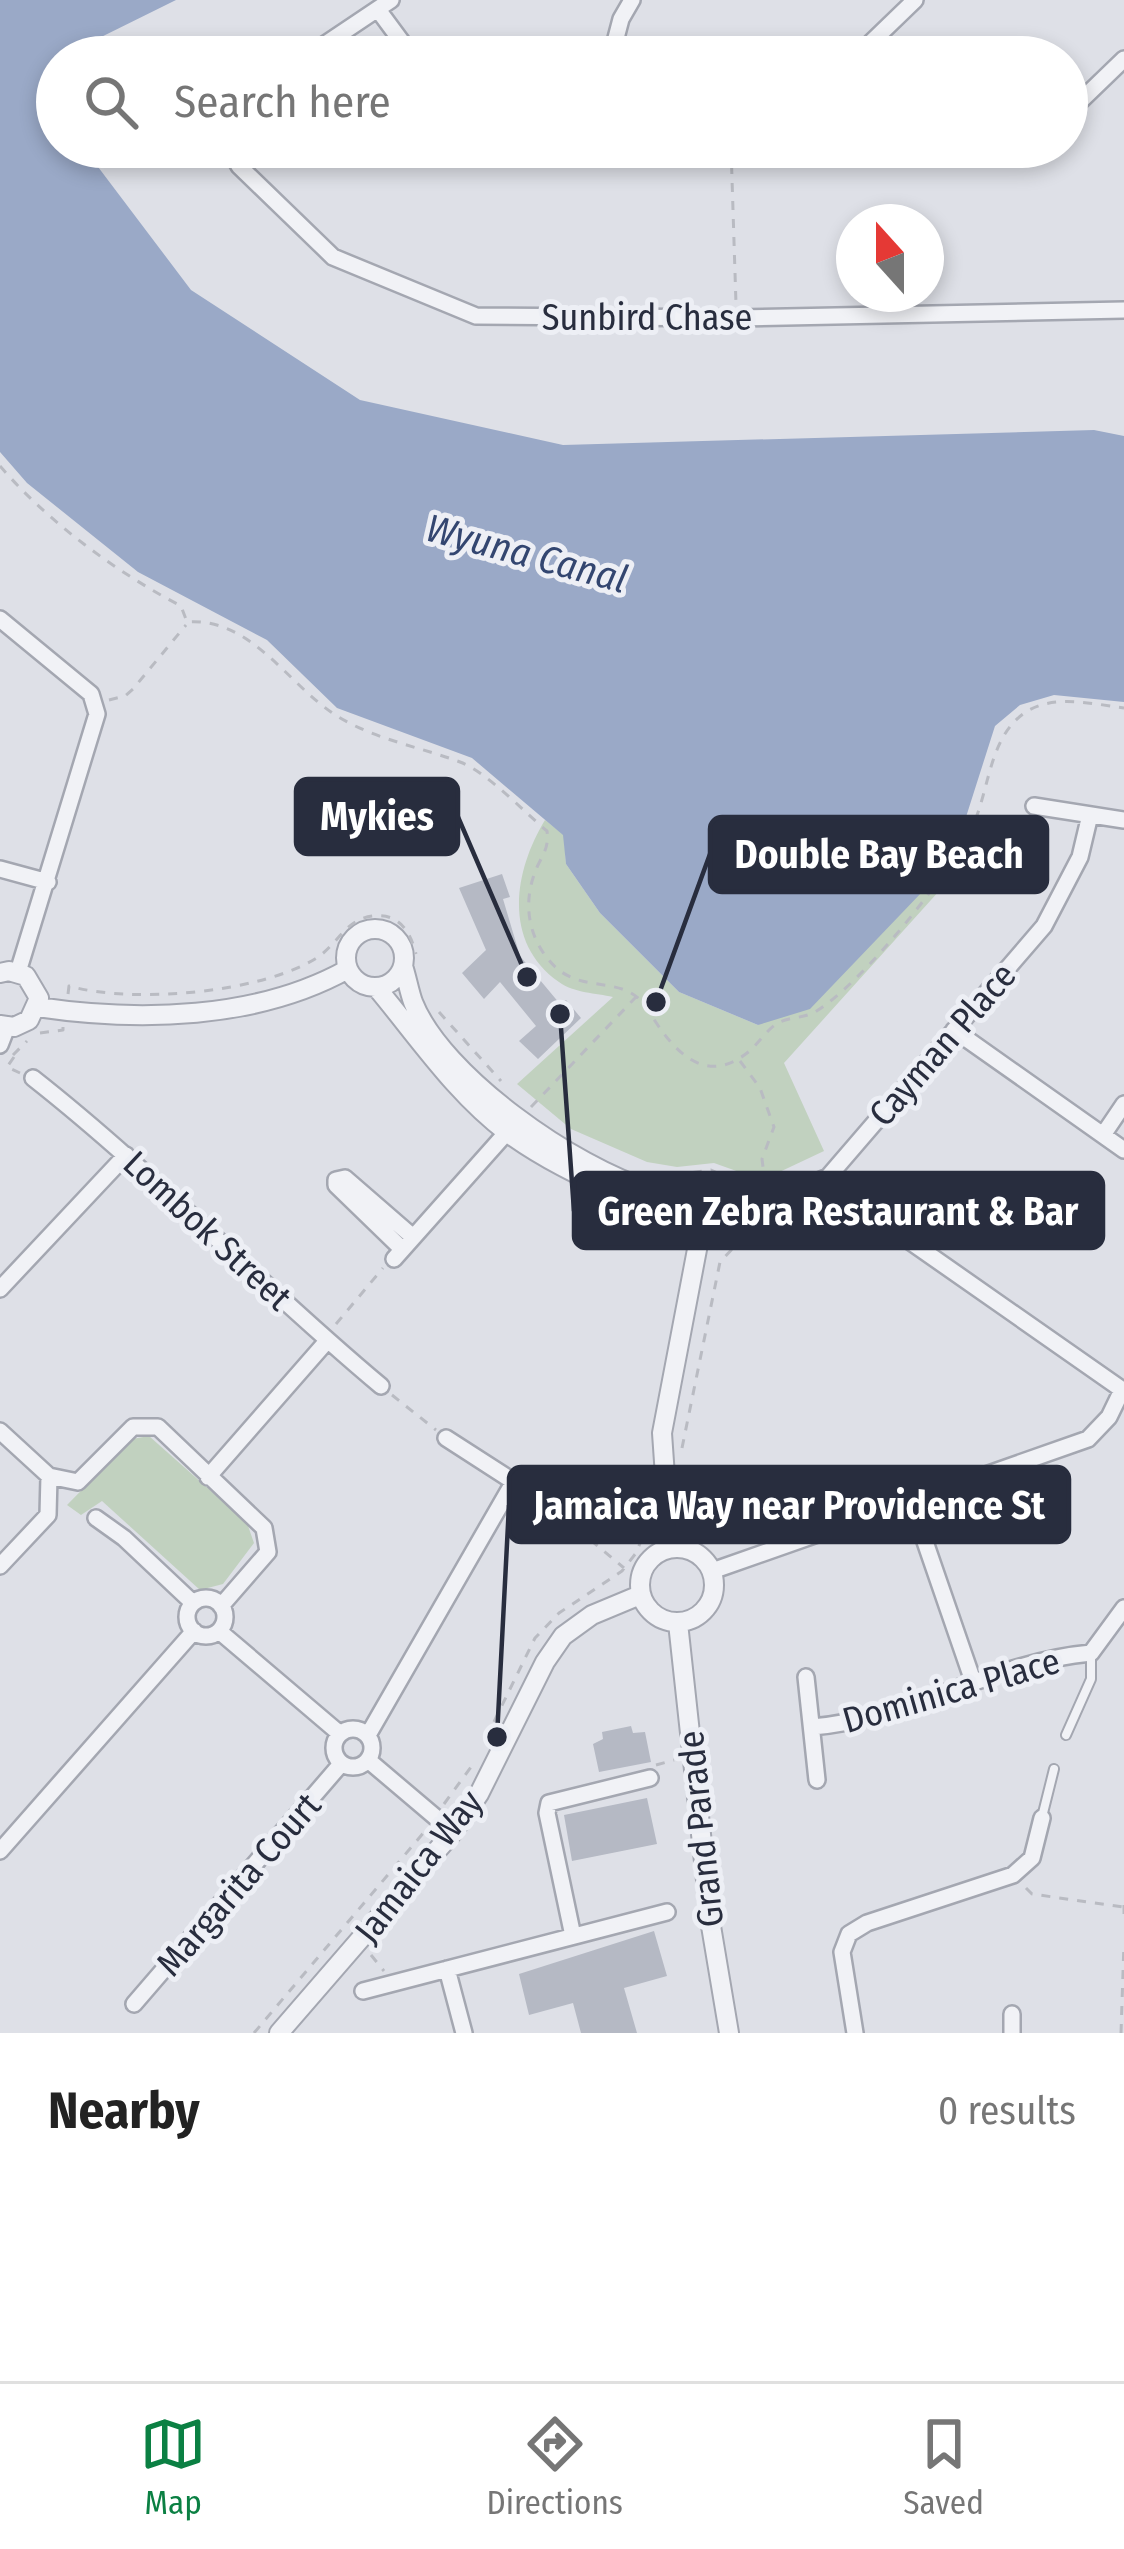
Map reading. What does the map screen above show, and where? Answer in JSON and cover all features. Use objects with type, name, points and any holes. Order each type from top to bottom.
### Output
[{"type":"street","points":[[617,36],[632,0]]},
{"type":"street","points":[[881,36],[915,0]]},
{"type":"street","points":[[338,36],[385,5],[402,36]]},
{"type":"street","points":[[1088,94],[1124,59]]},
{"type":"street","name":"Sunbird Chase","points":[[241,168],[333,257],[476,316],[736,318],[1124,310]]},
{"type":"street","points":[[0,619],[91,694],[98,715],[48,882],[9,973],[37,990],[38,1007],[4,1041]]},
{"type":"street","points":[[1034,806],[1124,820]]},
{"type":"street","name":"Cayman Place","points":[[732,1209],[768,1193],[827,1177],[1044,926],[1080,857],[1090,815]]},
{"type":"street","points":[[0,869],[48,882]]},
{"type":"street","points":[[410,961],[393,981],[376,987],[359,982],[348,969],[347,949],[368,930],[388,932],[410,961],[414,1005],[441,1046],[519,1121],[572,1154],[650,1190],[687,1195]]},
{"type":"street","points":[[38,1007],[103,1016],[207,1013],[318,986],[348,969]]},
{"type":"street","points":[[376,987],[427,1053],[507,1132],[563,1168],[681,1225],[698,1239]]},
{"type":"street","points":[[954,1030],[1124,1150]]},
{"type":"street","name":"Lombok Street","points":[[33,1078],[126,1155],[381,1386]]},
{"type":"street","points":[[1103,1135],[1124,1104]]},
{"type":"street","points":[[403,1248],[507,1132]]},
{"type":"street","points":[[0,1289],[126,1155]]},
{"type":"street","points":[[712,1571],[1088,1439],[1109,1417],[1123,1391],[848,1198],[827,1177]]},
{"type":"street","points":[[338,1178],[345,1178],[403,1248],[335,1184],[338,1178]]},
{"type":"street","points":[[681,1225],[679,1209],[687,1195],[699,1188],[713,1188],[725,1196],[732,1209],[729,1226],[723,1233],[698,1239]]},
{"type":"street","points":[[670,1548],[662,1433],[698,1239]]},
{"type":"street","points":[[208,1477],[327,1341]]},
{"type":"street","points":[[0,1431],[49,1476],[78,1482],[133,1427],[158,1427],[264,1528],[268,1552],[221,1606]]},
{"type":"street","points":[[446,1438],[553,1507]]},
{"type":"street","points":[[0,1566],[48,1514],[49,1476]]},
{"type":"street","points":[[340,1733],[334,1752],[341,1764],[356,1767],[368,1760],[372,1749],[368,1735],[513,1483]]},
{"type":"street","points":[[911,1501],[973,1681]]},
{"type":"street","points":[[96,1518],[193,1603]]},
{"type":"street","points":[[670,1548],[695,1552],[712,1571],[715,1585],[704,1612],[679,1623],[654,1616],[640,1595],[639,1582],[649,1560],[670,1548]]},
{"type":"street","name":"Jamaica Way","points":[[278,2033],[452,1832],[479,1794],[554,1648],[592,1615],[640,1595]]},
{"type":"street","points":[[208,1598],[221,1606],[225,1619],[219,1631],[207,1636],[194,1631],[187,1618],[193,1603],[208,1598]]},
{"type":"street","name":"Dominica Place","points":[[812,1727],[876,1718],[1046,1657],[1091,1653],[1124,1608]]},
{"type":"street","name":"Grand Parade","points":[[679,1623],[711,1926],[729,2033]]},
{"type":"street","points":[[0,1851],[194,1631]]},
{"type":"street","points":[[219,1631],[340,1733]]},
{"type":"street","name":"Dominica Place","points":[[806,1677],[817,1780]]},
{"type":"street","points":[[340,1733],[354,1728],[368,1735]]},
{"type":"street","points":[[368,1760],[452,1832]]},
{"type":"street","name":"Margarita Court","points":[[134,2004],[341,1764]]},
{"type":"street","points":[[573,1936],[547,1813],[549,1803],[650,1778]]},
{"type":"street","points":[[855,2033],[842,1952],[849,1934],[867,1923],[1013,1875],[1032,1858],[1042,1819]]},
{"type":"street","points":[[363,1990],[667,1912]]},
{"type":"street","points":[[447,1969],[464,2033]]},
{"type":"street","points":[[1012,2014],[1012,2033]]},
{"type":"lane","name":"Dominica Place","points":[[1066,1735],[1091,1679],[1091,1653]]},
{"type":"lane","points":[[1042,1819],[1054,1769]]},
{"type":"path","points":[[732,168],[736,318]]},
{"type":"path","points":[[0,466],[22,492],[138,584],[181,607],[188,622]]},
{"type":"path","points":[[96,703],[125,696],[188,622],[208,620],[260,647],[332,713],[400,745],[466,763],[547,831],[546,851],[528,898],[534,937],[547,958],[577,981],[626,986],[682,1055],[714,1065],[739,1059],[778,1022],[812,1013],[843,990],[934,889],[974,824],[1001,737],[1028,710],[1056,702],[1124,708]]},
{"type":"path","points":[[70,986],[134,995],[241,983],[313,960],[346,927],[375,915],[401,923],[410,961]]},
{"type":"path","points":[[541,1114],[531,1107],[638,996]]},
{"type":"path","points":[[437,1010],[505,1084]]},
{"type":"path","points":[[33,1078],[8,1067],[4,1041],[63,1030]]},
{"type":"path","points":[[681,1451],[721,1262],[752,1228],[777,1216],[762,1159],[774,1127],[760,1088],[739,1059]]},
{"type":"path","points":[[667,1175],[711,1170],[768,1193]]},
{"type":"path","points":[[327,1341],[335,1324],[403,1248]]},
{"type":"path","points":[[381,1386],[446,1438]]},
{"type":"path","points":[[485,1741],[520,1664],[548,1622],[624,1568],[646,1525],[691,1522],[682,1475]]},
{"type":"path","points":[[553,1507],[624,1568]]},
{"type":"path","points":[[254,2033],[416,1845],[480,1754]]},
{"type":"path","points":[[1013,1875],[1032,1894],[1124,1906],[1124,1917]]},
{"type":"path","points":[[1121,2033],[1124,1943]]},
{"type":"path","points":[[370,1954],[388,1984]]},
{"type":"green space","points":[[966,817],[980,823],[940,890],[784,1063],[824,1151],[771,1176],[756,1178],[714,1163],[677,1167],[647,1162],[571,1129],[517,1084],[613,997],[565,986],[541,966],[528,947],[521,927],[521,883],[545,820],[564,835],[566,864],[600,913],[679,992],[758,1025],[923,891]]},
{"type":"green space","points":[[149,1436],[247,1523],[254,1543],[223,1584],[200,1590],[102,1501],[81,1515],[67,1505],[132,1439]]},
{"type":"water","name":"Wyuna Canal","points":[[0,0],[176,0],[103,36],[36,36],[36,168],[99,168],[191,290],[360,400],[563,445],[1094,430],[1124,436],[1124,702],[1054,695],[1020,705],[995,726],[966,817],[923,891],[810,1009],[758,1025],[679,992],[600,913],[566,864],[563,835],[472,758],[337,708],[267,640],[138,572],[27,483],[0,452]]},
{"type":"building","points":[[502,874],[510,897],[503,899],[520,956],[560,1004],[566,1000],[581,1018],[538,1059],[519,1041],[536,1026],[500,982],[484,999],[462,973],[486,950],[459,888]]},
{"type":"building","points":[[631,1726],[633,1733],[645,1732],[651,1762],[599,1772],[593,1744],[603,1739],[602,1732]]},
{"type":"building","points":[[647,1798],[657,1844],[572,1861],[564,1815]]},
{"type":"building","points":[[654,1931],[667,1976],[624,1988],[637,2033],[581,2033],[573,2003],[529,2015],[519,1974]]},
{"type":"place","name":"Mykies","points":[[527,977]]},
{"type":"place","name":"Double Bay Beach","points":[[656,1002]]},
{"type":"place","name":"Green Zebra Restaurant & Bar","points":[[560,1014]]},
{"type":"place","name":"Jamaica Way near Providence St","points":[[497,1737]]}]
